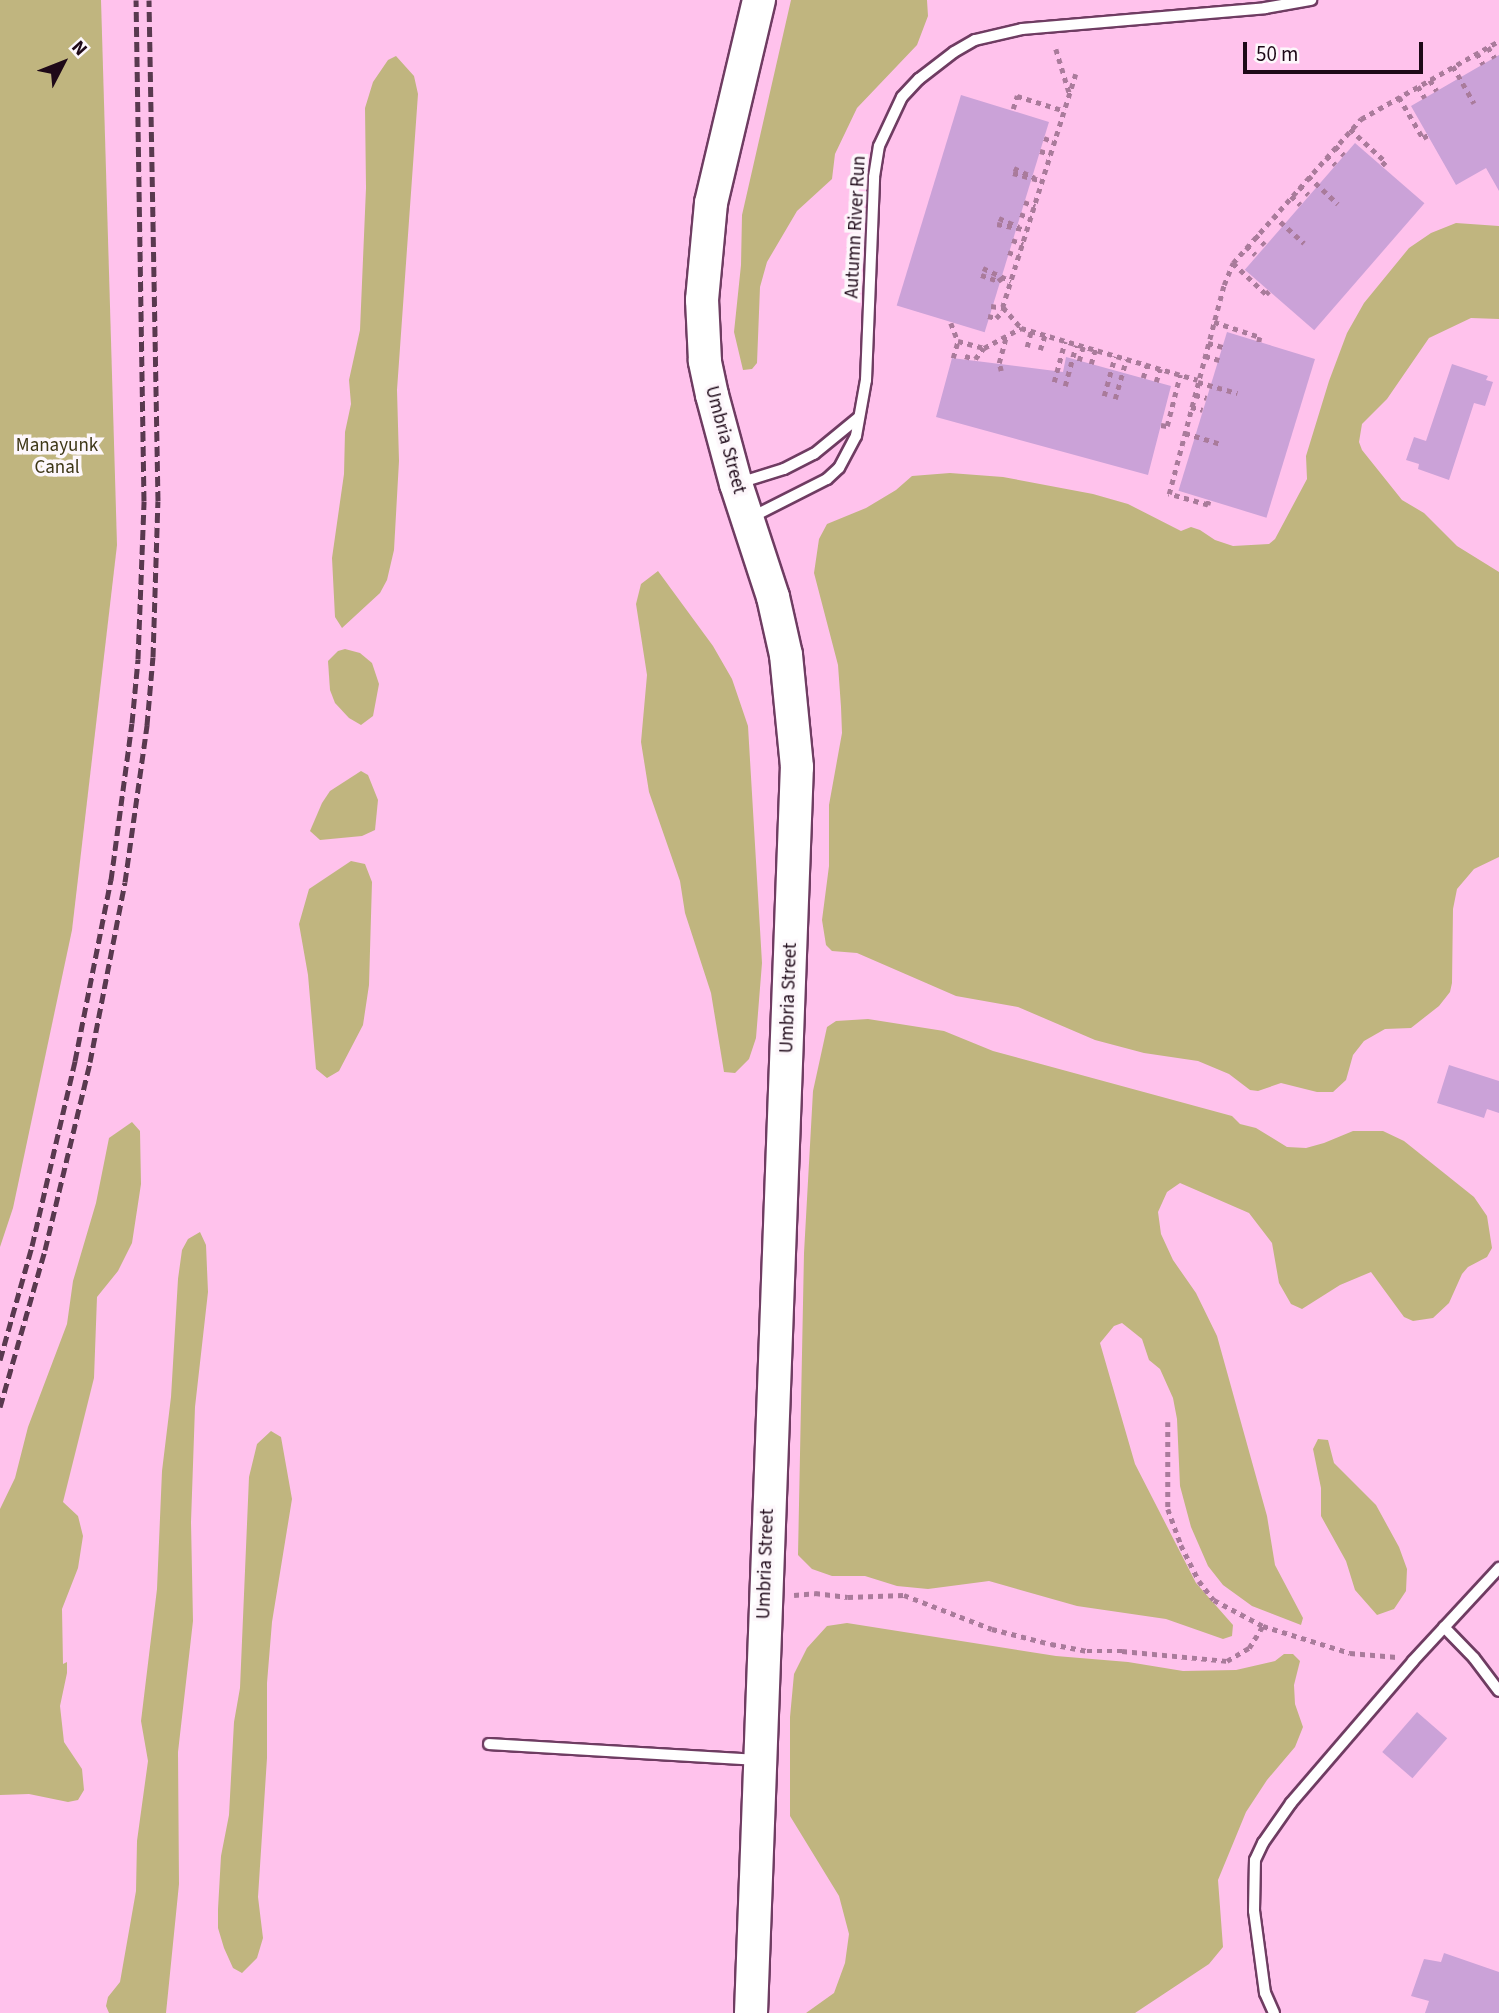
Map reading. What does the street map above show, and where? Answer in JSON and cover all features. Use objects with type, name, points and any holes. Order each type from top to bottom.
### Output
[{"type":"main road","name":"Umbria Street","points":[[751,2013],[758,1760],[797,767],[786,655],[773,597],[736,484],[705,361],[703,272],[711,203],[759,0]]},
{"type":"lane","name":"Autumn River Run","points":[[748,519],[810,490],[839,468],[856,436],[866,380],[874,177],[879,146],[902,97],[919,79],[954,52],[975,40],[1022,29],[1265,8],[1311,0]]},
{"type":"lane","points":[[736,484],[784,469],[814,454],[858,418]]},
{"type":"lane","points":[[1274,2013],[1265,1993],[1254,1911],[1255,1860],[1262,1843],[1291,1803],[1415,1658],[1499,1568]]},
{"type":"lane","points":[[1444,1627],[1474,1658],[1499,1691]]},
{"type":"lane","points":[[489,1744],[758,1760]]},
{"type":"path","points":[[1209,501],[1208,505],[1168,494],[1214,322],[1233,263],[1350,129],[1399,97],[1499,41]]},
{"type":"path","points":[[1488,47],[1495,58]]},
{"type":"path","points":[[1056,49],[1070,95]]},
{"type":"path","points":[[1477,53],[1483,64]]},
{"type":"path","points":[[1453,66],[1474,103]]},
{"type":"path","points":[[988,316],[996,318],[1004,308],[1076,74]]},
{"type":"path","points":[[1430,80],[1437,90]]},
{"type":"path","points":[[1418,86],[1425,98]]},
{"type":"path","points":[[1013,109],[1017,96],[1065,111]]},
{"type":"path","points":[[1399,97],[1423,138],[1428,135]]},
{"type":"path","points":[[1350,129],[1387,162],[1382,166]]},
{"type":"path","points":[[1044,138],[1055,142]]},
{"type":"path","points":[[1335,146],[1345,155]]},
{"type":"path","points":[[1040,151],[1051,154]]},
{"type":"path","points":[[1326,156],[1336,165]]},
{"type":"path","points":[[1014,171],[1043,181]]},
{"type":"path","points":[[1308,176],[1338,204]]},
{"type":"path","points":[[1299,186],[1309,195]]},
{"type":"path","points":[[1291,196],[1301,205]]},
{"type":"path","points":[[1024,202],[1035,206]]},
{"type":"path","points":[[1020,214],[1031,218]]},
{"type":"path","points":[[1273,215],[1304,243]]},
{"type":"path","points":[[998,221],[1027,230]]},
{"type":"path","points":[[1255,235],[1265,244]]},
{"type":"path","points":[[1012,240],[1023,244]]},
{"type":"path","points":[[1246,246],[1256,255]]},
{"type":"path","points":[[1008,252],[1019,256]]},
{"type":"path","points":[[1233,263],[1266,294],[1269,291]]},
{"type":"path","points":[[983,268],[1011,281]]},
{"type":"path","points":[[981,275],[998,281],[1002,278]]},
{"type":"path","points":[[991,306],[1004,308],[1021,328],[1237,393]]},
{"type":"path","points":[[1214,322],[1260,337],[1259,342]]},
{"type":"path","points":[[951,323],[958,341],[953,358]]},
{"type":"path","points":[[965,356],[975,359],[984,348],[1021,328]]},
{"type":"path","points":[[1027,346],[1031,331]]},
{"type":"path","points":[[1040,350],[1045,335]]},
{"type":"path","points":[[1001,371],[999,363],[1007,336]]},
{"type":"path","points":[[958,341],[984,348]]},
{"type":"path","points":[[1054,382],[1065,341]]},
{"type":"path","points":[[1209,343],[1223,347]]},
{"type":"path","points":[[1065,386],[1076,345]]},
{"type":"path","points":[[1079,361],[1083,347]]},
{"type":"path","points":[[1091,364],[1095,350]]},
{"type":"path","points":[[1104,396],[1115,356]]},
{"type":"path","points":[[1205,356],[1219,360]]},
{"type":"path","points":[[1115,399],[1126,359]]},
{"type":"path","points":[[1143,379],[1147,365]]},
{"type":"path","points":[[1156,382],[1160,369]]},
{"type":"path","points":[[1161,425],[1167,426],[1180,375]]},
{"type":"path","points":[[1195,394],[1207,398]]},
{"type":"path","points":[[1191,407],[1203,410]]},
{"type":"path","points":[[1185,433],[1222,444]]},
{"type":"path","points":[[1178,458],[1188,461]]},
{"type":"path","points":[[1174,472],[1183,474]]},
{"type":"path","points":[[1168,1422],[1168,1510],[1199,1581],[1214,1600],[1263,1626],[1350,1653],[1415,1658]]},
{"type":"path","points":[[765,1596],[815,1593],[848,1597],[904,1595],[992,1629],[1051,1644],[1087,1651],[1122,1651],[1227,1661],[1250,1648],[1263,1626]]},
{"type":"green space","name":"Manayunk Canal","points":[[0,0],[101,0],[117,545],[72,930],[13,1208],[0,1247]]},
{"type":"green space","points":[[791,0],[927,0],[928,16],[917,45],[857,108],[835,154],[832,179],[797,211],[767,262],[760,287],[757,363],[752,369],[743,370],[734,332],[741,265],[742,215]]},
{"type":"green space","points":[[396,56],[414,76],[418,94],[397,390],[399,461],[394,550],[387,580],[380,593],[342,628],[335,617],[332,558],[344,474],[345,432],[351,404],[349,380],[360,330],[366,188],[365,108],[373,82],[388,60]]},
{"type":"green space","points":[[1456,223],[1499,226],[1499,319],[1471,318],[1429,338],[1387,399],[1362,424],[1359,442],[1362,450],[1402,500],[1424,513],[1457,546],[1499,572],[1499,857],[1474,869],[1457,889],[1453,909],[1452,983],[1450,992],[1439,1006],[1411,1028],[1385,1029],[1364,1041],[1353,1055],[1346,1080],[1333,1092],[1317,1092],[1281,1083],[1258,1091],[1250,1090],[1229,1074],[1198,1061],[1144,1053],[1095,1040],[1018,1007],[956,996],[857,953],[832,951],[826,945],[822,920],[829,866],[829,805],[842,733],[841,707],[838,665],[814,573],[819,539],[827,524],[866,508],[896,490],[912,476],[950,473],[1003,477],[1093,494],[1128,504],[1181,531],[1191,527],[1233,546],[1269,544],[1275,539],[1307,479],[1306,456],[1329,381],[1347,333],[1364,303],[1409,248],[1431,233]]},
{"type":"green space","points":[[658,571],[713,646],[732,679],[748,726],[762,963],[756,1038],[749,1059],[735,1073],[724,1072],[711,993],[685,913],[680,881],[649,792],[641,742],[647,675],[636,604],[641,584]]},
{"type":"green space","points":[[345,649],[360,653],[372,663],[379,684],[373,716],[361,725],[349,718],[335,703],[330,690],[328,661],[338,651]]},
{"type":"green space","points":[[361,771],[368,775],[378,800],[375,830],[362,836],[320,840],[310,831],[322,803],[330,791]]},
{"type":"green space","points":[[351,861],[365,864],[372,882],[369,985],[363,1025],[339,1071],[327,1078],[316,1069],[308,975],[299,924],[309,889]]},
{"type":"green space","points":[[868,1019],[944,1031],[993,1051],[1232,1116],[1240,1124],[1256,1128],[1287,1147],[1306,1148],[1353,1131],[1383,1131],[1404,1141],[1474,1197],[1487,1216],[1492,1248],[1487,1257],[1468,1267],[1462,1274],[1449,1303],[1433,1318],[1413,1321],[1404,1317],[1371,1272],[1340,1285],[1302,1309],[1291,1304],[1279,1283],[1272,1243],[1249,1213],[1180,1183],[1167,1192],[1158,1212],[1161,1234],[1173,1260],[1196,1293],[1217,1336],[1267,1516],[1275,1565],[1303,1618],[1301,1625],[1252,1606],[1223,1585],[1208,1566],[1191,1527],[1180,1486],[1177,1419],[1173,1398],[1160,1369],[1149,1360],[1142,1339],[1122,1323],[1114,1326],[1100,1343],[1135,1464],[1196,1583],[1233,1625],[1232,1636],[1223,1639],[1166,1619],[1077,1606],[989,1581],[928,1589],[897,1586],[865,1576],[832,1576],[812,1569],[798,1555],[804,1253],[813,1091],[827,1027],[836,1021]]},
{"type":"green space","points":[[132,1122],[140,1131],[141,1184],[132,1243],[118,1271],[97,1297],[94,1378],[63,1502],[78,1516],[83,1536],[78,1568],[62,1609],[63,1664],[67,1662],[67,1673],[60,1706],[64,1742],[82,1769],[84,1790],[78,1800],[68,1802],[29,1794],[0,1795],[0,1509],[15,1478],[28,1427],[67,1324],[73,1281],[96,1203],[109,1138]]},
{"type":"green space","points":[[200,1232],[206,1245],[208,1292],[195,1407],[191,1522],[193,1621],[178,1752],[179,1884],[166,2013],[109,2013],[106,2006],[108,1997],[120,1982],[136,1891],[137,1841],[148,1761],[141,1721],[157,1589],[162,1471],[171,1397],[178,1279],[182,1250],[188,1239]]},
{"type":"green space","points":[[271,1431],[281,1437],[292,1499],[272,1622],[267,1683],[267,1758],[258,1897],[263,1938],[257,1958],[242,1973],[233,1968],[224,1948],[218,1928],[218,1909],[221,1856],[229,1815],[234,1722],[240,1688],[249,1477],[257,1444]]},
{"type":"green space","points":[[1318,1439],[1328,1440],[1334,1463],[1376,1505],[1399,1547],[1407,1569],[1406,1591],[1394,1609],[1377,1615],[1355,1590],[1346,1561],[1321,1516],[1321,1488],[1313,1449]]},
{"type":"green space","points":[[847,1623],[1056,1656],[1128,1662],[1183,1671],[1236,1670],[1275,1661],[1284,1654],[1293,1654],[1300,1661],[1294,1685],[1295,1704],[1303,1727],[1295,1747],[1267,1780],[1246,1812],[1218,1880],[1223,1947],[1209,1964],[1135,2013],[806,2013],[834,1993],[845,1963],[849,1934],[839,1896],[790,1816],[790,1717],[794,1674],[807,1648],[827,1626]]},
{"type":"building","points":[[1499,55],[1499,191],[1486,168],[1456,185],[1411,106]]},
{"type":"building","points":[[961,95],[1049,122],[985,332],[897,305]]},
{"type":"building","points":[[1355,143],[1424,203],[1314,330],[1245,270]]},
{"type":"building","points":[[1227,332],[1315,359],[1266,518],[1178,491]]},
{"type":"building","points":[[1066,357],[1171,386],[1148,475],[936,417],[952,358],[1063,372]]},
{"type":"building","points":[[1452,364],[1488,376],[1486,380],[1493,382],[1485,406],[1474,403],[1449,480],[1418,469],[1419,464],[1406,460],[1414,437],[1426,441]]},
{"type":"building","points":[[1449,1065],[1499,1081],[1499,1113],[1487,1109],[1484,1118],[1437,1103]]},
{"type":"building","points":[[1417,1712],[1447,1738],[1412,1778],[1382,1752]]},
{"type":"building","points":[[1444,1953],[1499,1972],[1499,2013],[1425,2013],[1429,2001],[1411,1996],[1424,1959],[1441,1962]]},
{"type":"railway","points":[[0,1360],[32,1246],[75,1061],[111,880],[132,723],[138,659],[144,501],[136,0]]},
{"type":"railway","points":[[0,1407],[45,1250],[90,1062],[125,882],[147,725],[153,657],[158,501],[149,0]]}]
